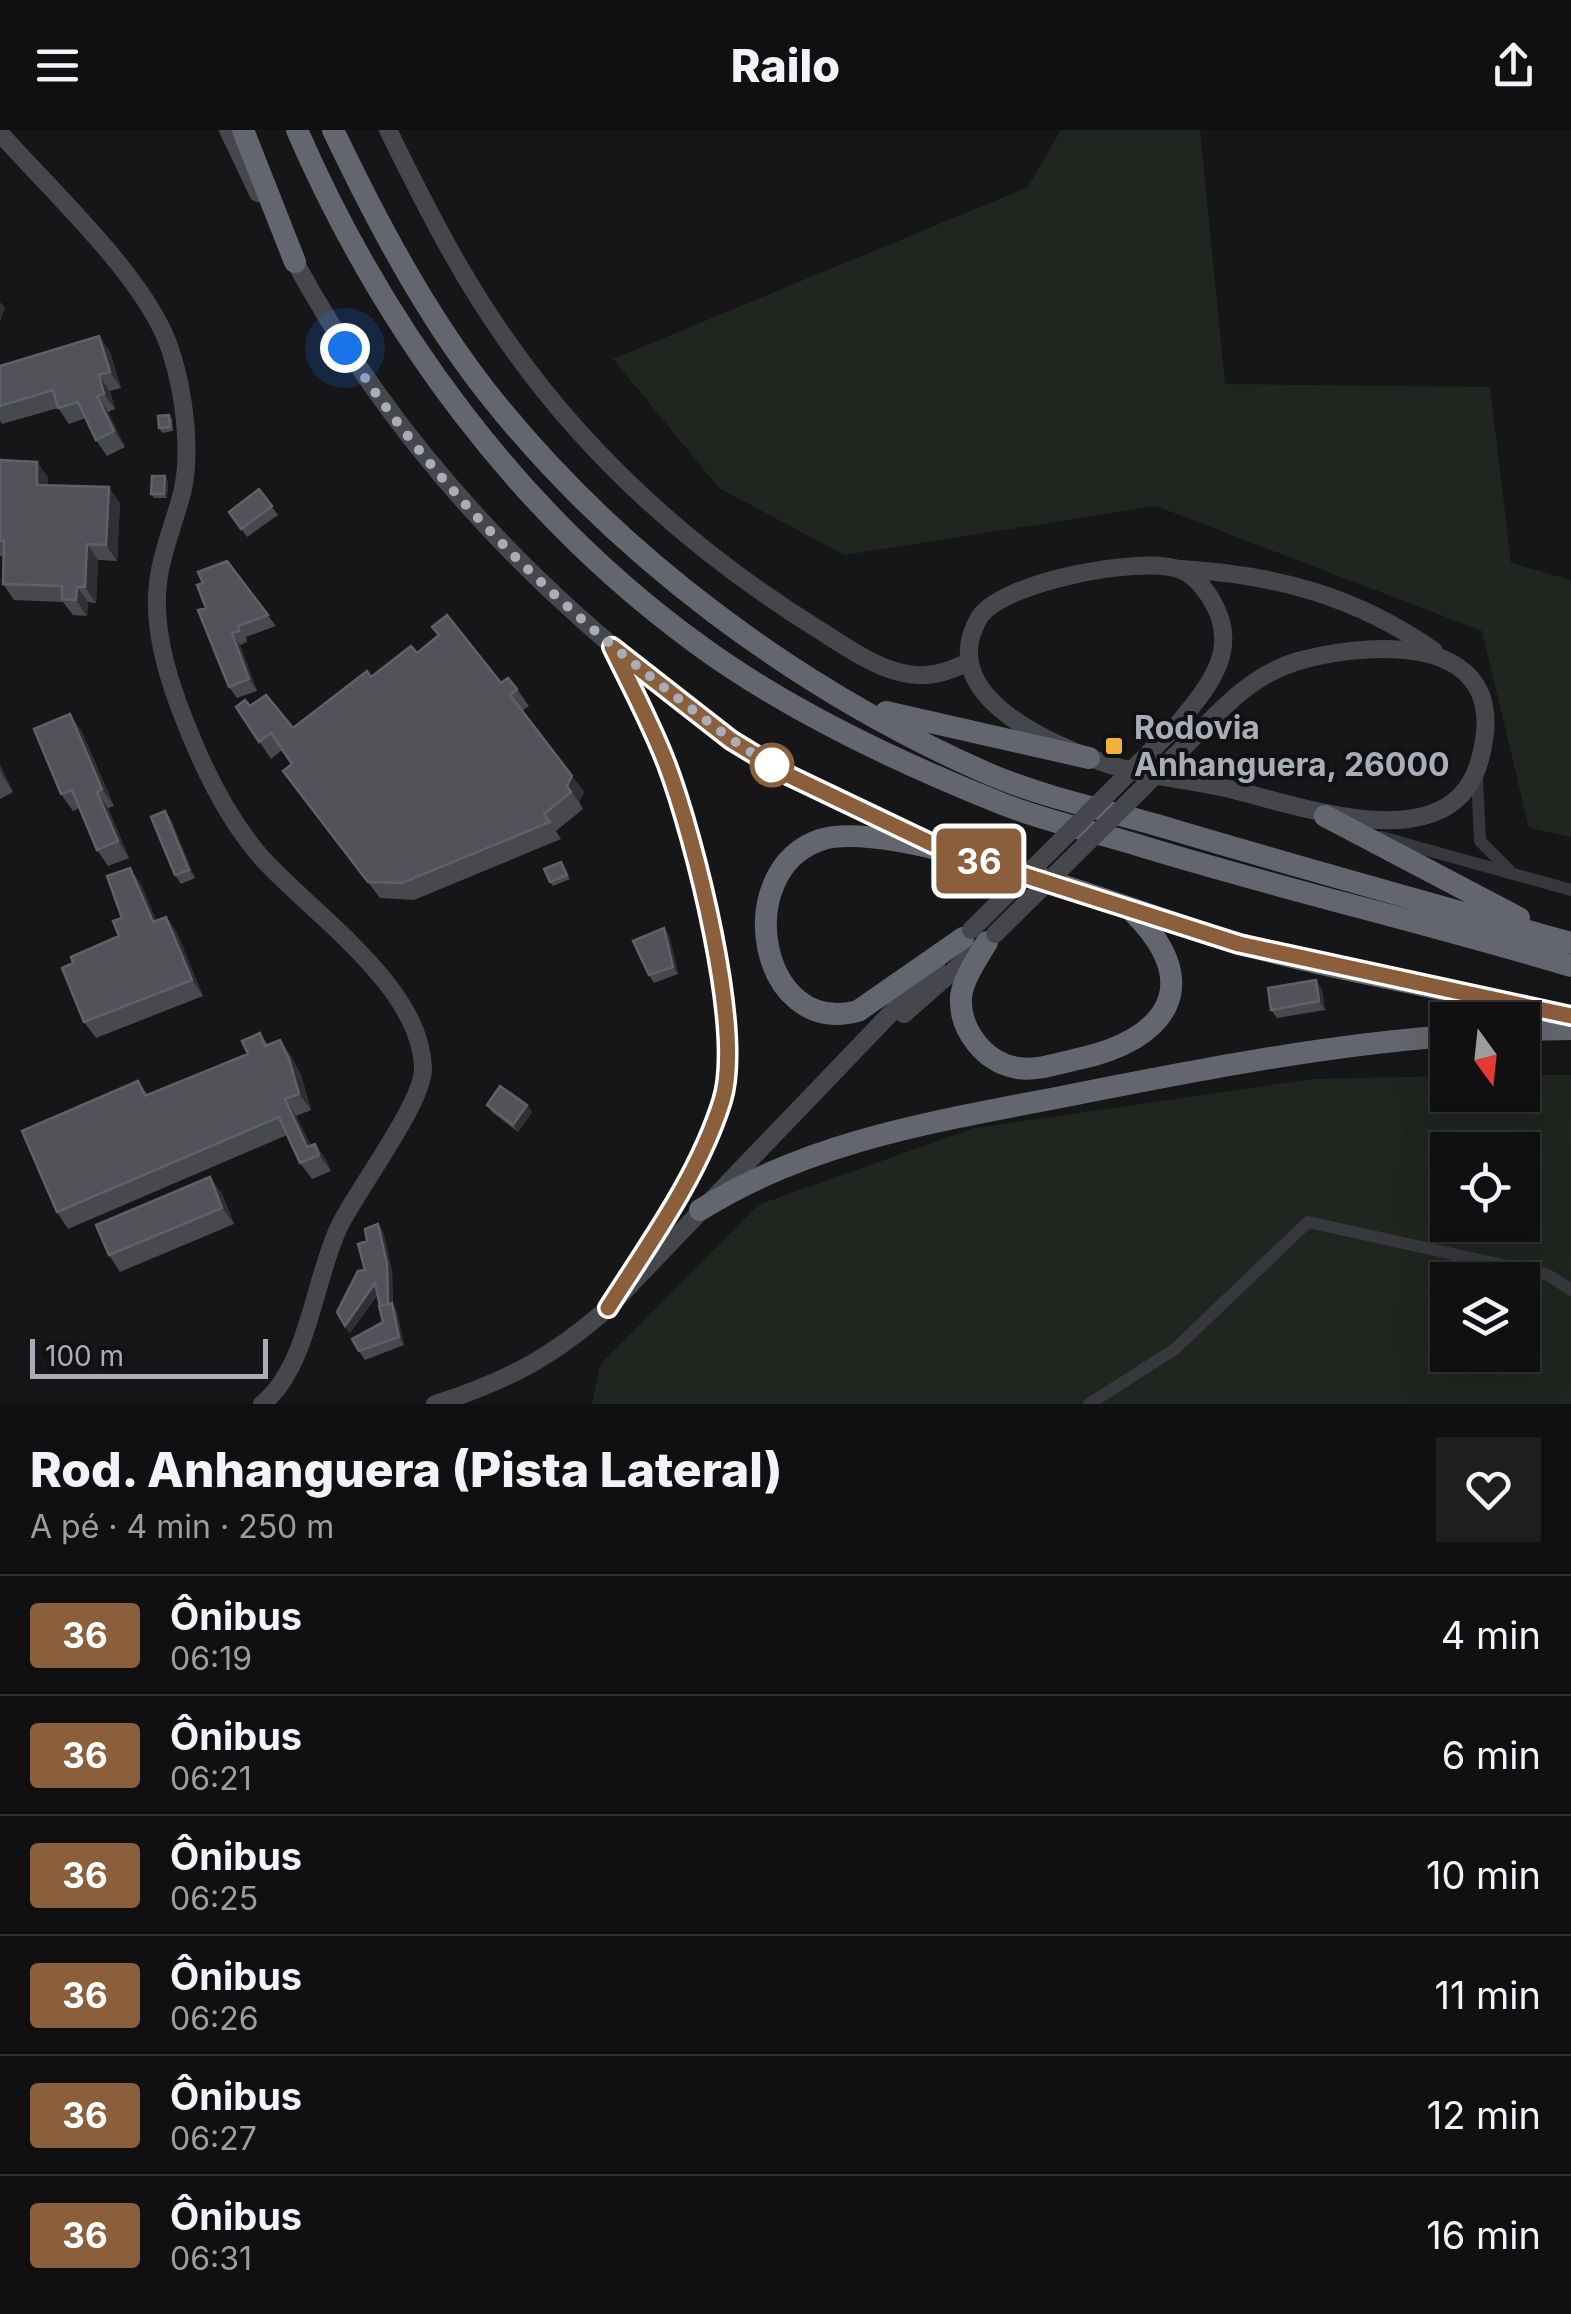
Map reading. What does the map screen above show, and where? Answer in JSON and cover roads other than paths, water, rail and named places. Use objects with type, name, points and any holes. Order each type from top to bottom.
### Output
[{"type":"highway","points":[[243,130],[296,262]]},
{"type":"highway","points":[[297,130],[348,240],[427,369],[578,542],[647,606],[760,686],[842,732],[1003,804],[1571,966]]},
{"type":"highway","points":[[334,130],[364,193],[441,327],[487,392],[600,514],[676,584],[853,704],[993,776],[1566,942]]},
{"type":"highway","points":[[853,704],[1090,758]]},
{"type":"highway","points":[[1325,816],[1566,942]]},
{"type":"highway","points":[[979,936],[887,995],[841,1016],[804,1006],[783,987],[765,937],[764,910],[784,866],[818,841],[860,836],[945,850],[1239,944],[1571,1016]]},
{"type":"highway","points":[[979,936],[961,995],[966,1026],[983,1051],[1004,1064],[1048,1066],[1115,1051],[1147,1034],[1162,1016],[1170,998],[1170,964],[1155,935],[1132,911]]},
{"type":"highway","points":[[1540,1030],[1571,1029]]},
{"type":"highway","points":[[700,1210],[758,1176],[827,1150],[944,1118],[1202,1068],[1430,1038]]},
{"type":"main road","points":[[228,130],[296,262],[381,404],[516,560],[612,647],[731,740],[790,776],[945,850]]},
{"type":"main road","points":[[388,130],[468,284],[508,343],[564,415],[636,492],[774,601],[848,648],[900,673],[925,676],[969,662]]},
{"type":"main road","points":[[0,134],[132,282],[172,352],[184,428],[184,473],[158,572],[156,600],[171,681],[198,755],[232,820],[258,854],[378,973],[403,1007],[421,1054],[422,1083],[336,1232],[286,1378],[262,1404]]},
{"type":"main road","points":[[1114,568],[1250,574],[1318,590],[1371,612],[1440,655],[1471,681],[1481,700],[1486,724],[1477,770],[1458,798],[1440,810],[1409,818],[1325,816],[1238,790],[1090,758],[981,694],[969,662],[971,636],[982,614],[999,599],[1114,568]]},
{"type":"main road","points":[[979,936],[1213,681],[1223,658],[1224,636],[1218,611],[1201,584],[1182,569]]},
{"type":"main road","points":[[608,1308],[692,1175],[723,1098],[728,1062],[726,1024],[709,926],[680,805],[668,767],[612,647]]},
{"type":"main road","points":[[434,1404],[526,1370],[565,1345],[608,1308],[824,1083],[1239,692],[1294,662],[1375,649],[1415,649],[1440,655]]},
{"type":"street","points":[[1477,770],[1480,841],[1513,873]]},
{"type":"street","points":[[1354,831],[1571,890]]},
{"type":"street","points":[[1089,1404],[1175,1350],[1308,1222],[1548,1274],[1571,1290]]},
{"type":"place","name":"Rodovia Anhanguera, 26000","points":[[1114,746]]}]
